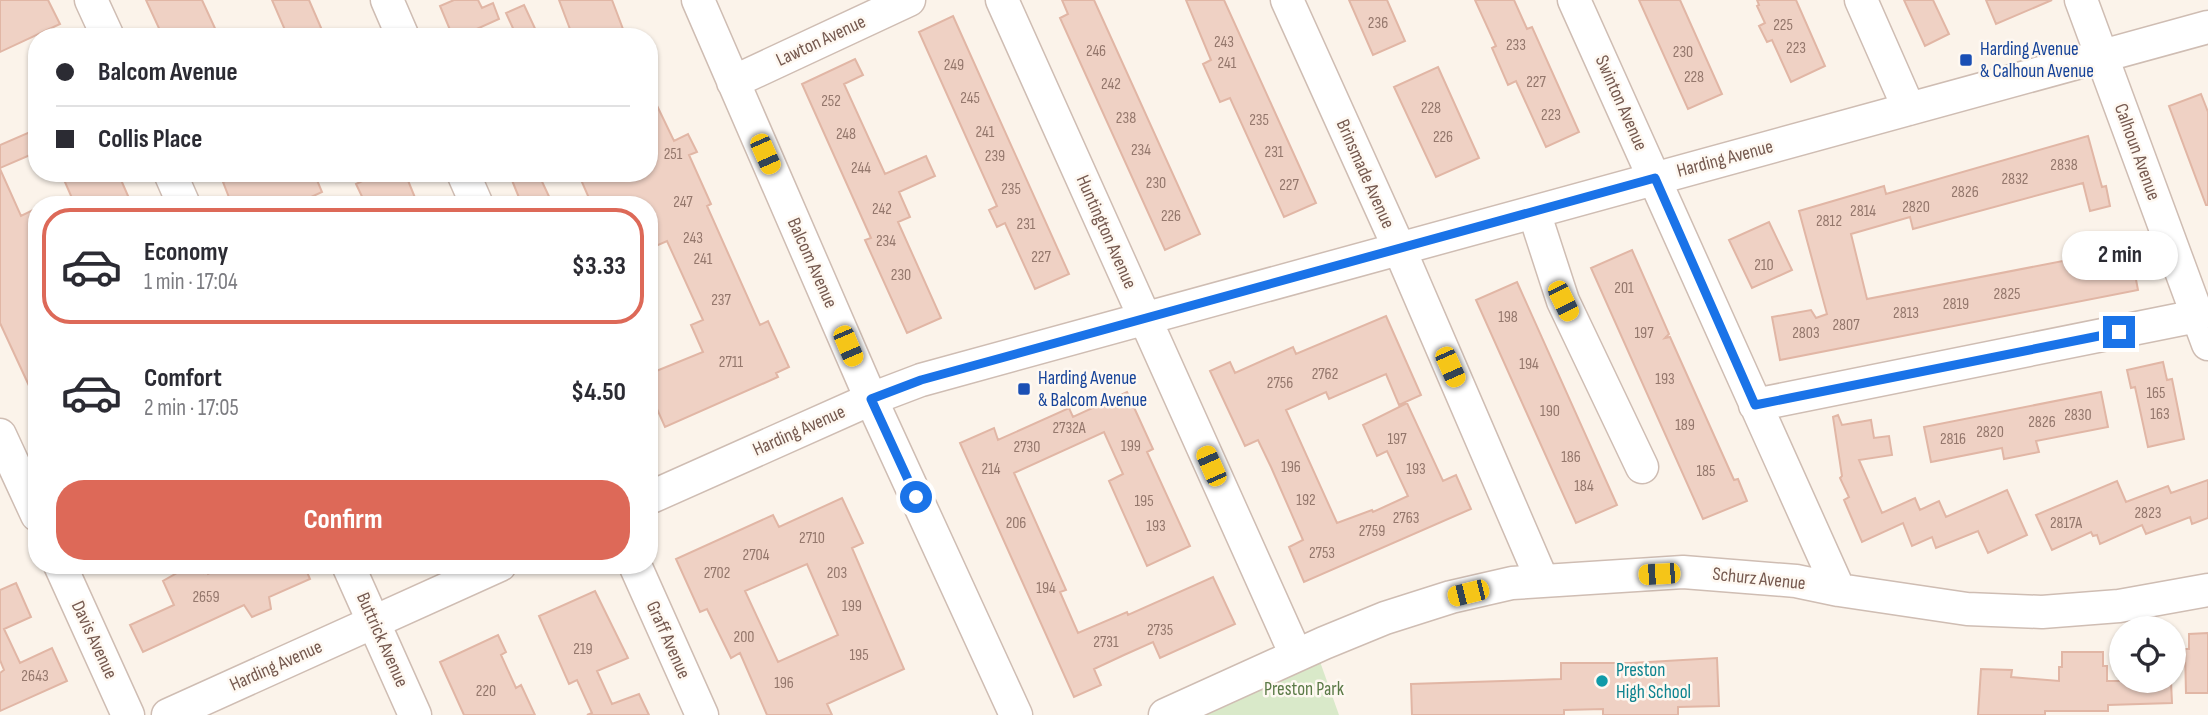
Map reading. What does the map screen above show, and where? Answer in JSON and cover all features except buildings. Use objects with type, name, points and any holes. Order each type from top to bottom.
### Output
[{"type":"street","points":[[91,0],[104,28]]},
{"type":"street","points":[[387,0],[399,28]]},
{"type":"street","name":"Balcom Avenue","points":[[698,0],[871,399],[1016,715]]},
{"type":"street","name":"Lawton Avenue","points":[[733,82],[909,0]]},
{"type":"street","name":"Huntington Avenue","points":[[1002,0],[1296,655]]},
{"type":"street","name":"Brinsmade Avenue","points":[[1287,0],[1399,248],[1542,580]]},
{"type":"street","name":"Swinton Avenue","points":[[1574,0],[1839,590]]},
{"type":"street","points":[[1861,0],[1909,109]]},
{"type":"street","name":"Calhoun Avenue","points":[[2081,0],[2203,330]]},
{"type":"street","name":"Harding Avenue","points":[[658,494],[871,399],[921,380],[2208,27]]},
{"type":"street","points":[[1534,212],[1563,301],[1642,467]]},
{"type":"street","points":[[1755,405],[2203,330]]},
{"type":"street","points":[[0,435],[28,496]]},
{"type":"street","name":"Schurz Avenue","points":[[1165,715],[1354,630],[1416,607],[1485,588],[1542,580],[1683,572],[1796,581],[1967,609],[2042,612],[2119,606],[2208,590]]},
{"type":"street","name":"Davis Avenue","points":[[64,574],[128,715]]},
{"type":"street","name":"Buttrick Avenue","points":[[352,574],[415,715]]},
{"type":"street","name":"Harding Avenue","points":[[168,715],[480,574]]},
{"type":"street","name":"Graff Avenue","points":[[639,574],[702,715]]},
{"type":"green space","name":"Preston Park","points":[[1318,656],[1339,715],[1184,715]]},
{"type":"place","name":"Harding Avenue & Calhoun Avenue","points":[[1966,60]]},
{"type":"place","name":"Harding Avenue & Balcom Avenue","points":[[1024,389]]},
{"type":"place","name":"Preston High School","points":[[1602,681]]},
{"type":"route","points":[[916,497],[871,399],[921,380],[1655,178],[1755,405],[2119,332]]}]
